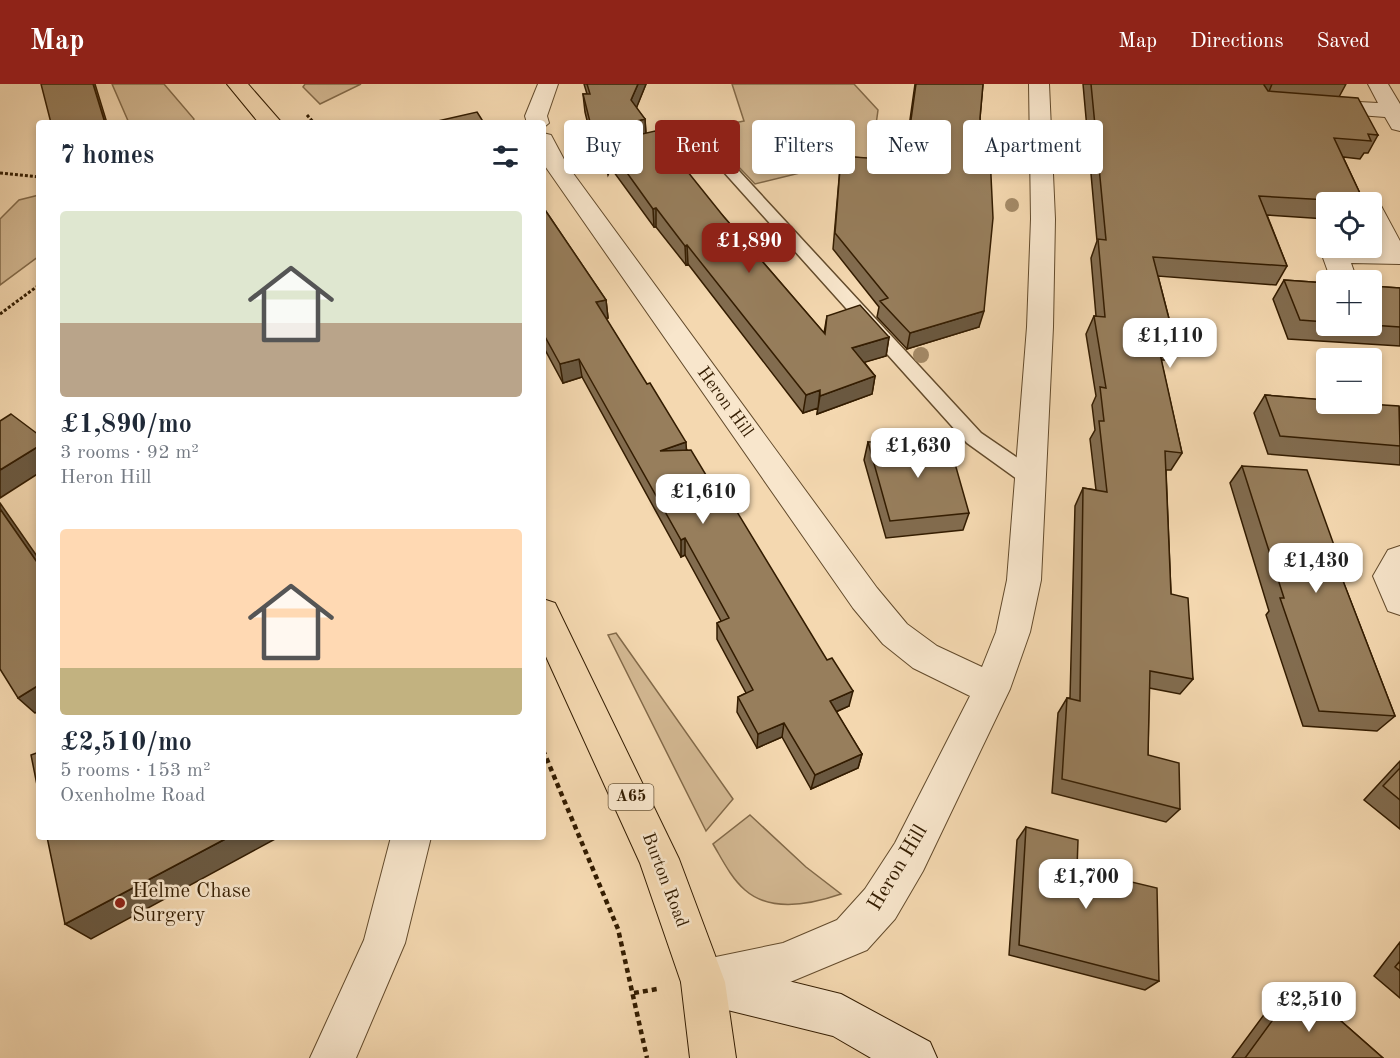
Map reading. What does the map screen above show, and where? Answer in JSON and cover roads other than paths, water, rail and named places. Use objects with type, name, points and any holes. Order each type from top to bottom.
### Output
[{"type":"main road","points":[[237,84],[268,120]]},
{"type":"main road","name":"Burton Road","points":[[546,621],[659,859],[703,982],[713,1058]]},
{"type":"street","points":[[537,120],[536,116],[548,84]]},
{"type":"street","name":"Heron Hill","points":[[703,982],[783,964],[852,935],[880,904],[909,857],[992,689],[1013,632],[1024,580],[1040,327],[1043,219],[1038,84]]},
{"type":"street","points":[[1378,84],[1397,118]]},
{"type":"street","points":[[1302,105],[1397,118]]},
{"type":"street","name":"Heron Hill","points":[[547,158],[865,598],[895,634],[925,657],[992,689]]},
{"type":"street","points":[[1340,270],[1335,255],[1397,256],[1382,228]]},
{"type":"street","points":[[1400,559],[1390,576],[1400,601]]},
{"type":"street","points":[[333,1058],[384,943],[410,840]]},
{"type":"street","points":[[703,982],[841,1016],[914,1058]]},
{"type":"lane","points":[[547,158],[676,137],[703,143],[974,438],[1031,478]]},
{"type":"place","name":"Helme Chase Surgery","points":[[120,903]]}]
